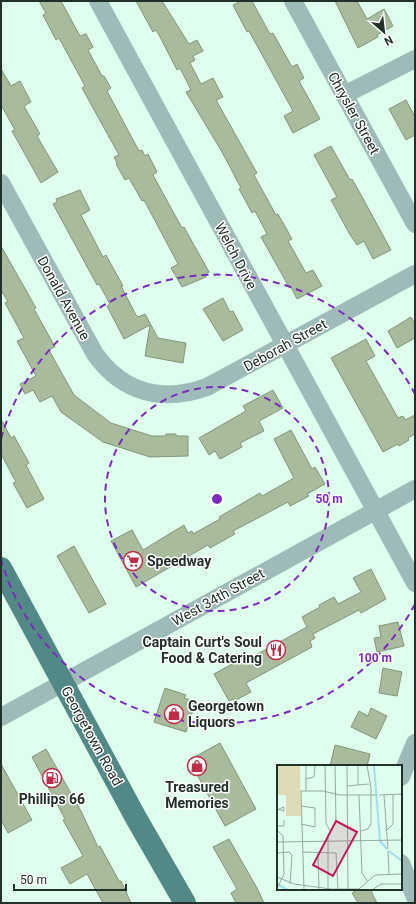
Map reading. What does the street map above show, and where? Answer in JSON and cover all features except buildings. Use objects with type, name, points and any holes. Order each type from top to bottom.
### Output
[{"type":"main road","name":"Georgetown Road","points":[[1,568],[185,903]]},
{"type":"street","name":"Welch Drive","points":[[98,1],[284,346],[375,511]]},
{"type":"street","name":"Chrysler Street","points":[[293,1],[415,224]]},
{"type":"street","points":[[344,95],[415,59]]},
{"type":"street","name":"Donald Avenue","points":[[1,183],[95,354],[110,372],[121,381],[134,388],[148,392]]},
{"type":"street","name":"Deborah Street","points":[[148,392],[175,395],[200,389],[284,346],[415,274]]},
{"type":"street","name":"West 34th Street","points":[[1,717],[415,489]]},
{"type":"street","points":[[375,511],[415,583]]},
{"type":"street","points":[[402,775],[415,743]]},
{"type":"street","points":[[402,865],[415,897]]},
{"type":"place","name":"Speedway","points":[[133,561]]},
{"type":"place","name":"Captain Curt's Soul Food & Catering","points":[[276,650]]},
{"type":"place","name":"Georgetown Liquors","points":[[174,714]]},
{"type":"place","name":"Treasured Memories","points":[[197,766]]},
{"type":"place","name":"Phillips 66","points":[[52,778]]}]
